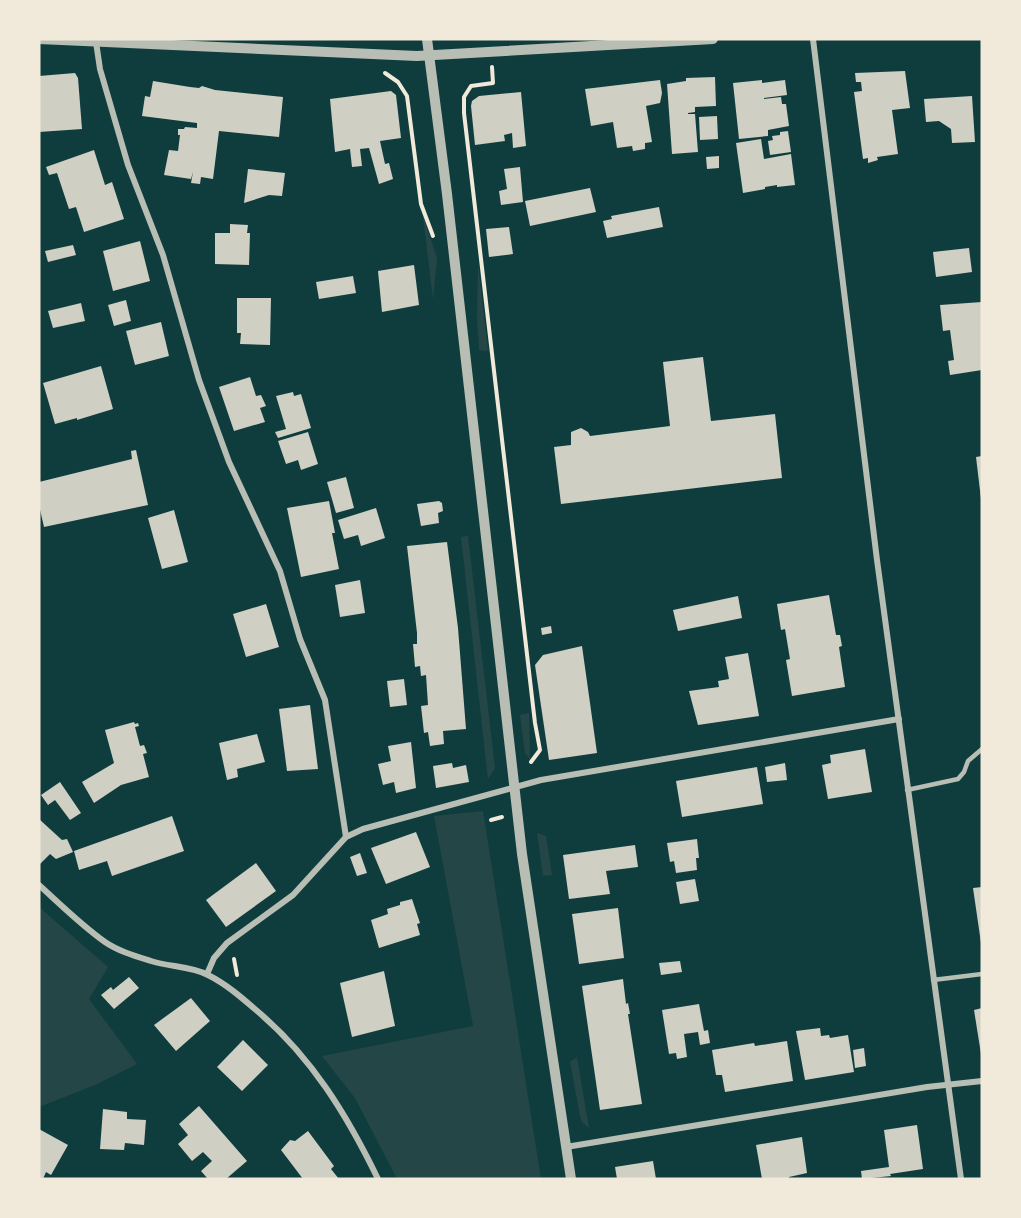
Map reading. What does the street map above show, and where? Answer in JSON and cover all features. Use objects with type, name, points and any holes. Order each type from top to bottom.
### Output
[{"type":"street","points":[[39,39],[429,56],[713,39]]},
{"type":"street","points":[[426,39],[483,500],[524,863],[571,1179]]},
{"type":"street","points":[[813,39],[877,560],[961,1179]]},
{"type":"street","points":[[96,42],[100,69],[128,165],[163,255],[199,380],[228,462],[280,571],[300,639],[325,700],[346,837]]},
{"type":"street","points":[[207,974],[214,958],[227,943],[293,895],[346,837],[363,829],[541,780],[898,720]]},
{"type":"street","points":[[39,885],[106,943],[153,962],[207,974],[237,993],[265,1017],[286,1037],[325,1084],[344,1114],[378,1179]]},
{"type":"street","points":[[566,1147],[982,1080]]},
{"type":"lane","points":[[907,790],[958,779],[964,772],[968,761],[982,749]]},
{"type":"lane","points":[[933,980],[982,974]]},
{"type":"path","points":[[382,72],[398,82],[407,96],[421,204]]},
{"type":"path","points":[[492,72],[493,83],[476,84],[467,90],[463,113],[540,750],[531,760]]},
{"type":"shaded area","points":[[423,216],[437,258],[433,299]]},
{"type":"shaded area","points":[[478,264],[488,350],[486,351],[479,350]]},
{"type":"shaded area","points":[[468,536],[495,768],[488,779],[461,537]]},
{"type":"shaded area","points":[[529,713],[530,760],[525,753],[520,715]]},
{"type":"shaded area","points":[[483,811],[541,1179],[397,1179],[355,1098],[322,1056],[473,1026],[434,816]]},
{"type":"shaded area","points":[[537,833],[546,836],[552,875],[543,876]]},
{"type":"shaded area","points":[[39,907],[108,967],[89,999],[137,1064],[95,1085],[39,1107]]},
{"type":"shaded area","points":[[577,1057],[589,1128],[582,1122],[580,1116],[570,1062]]},
{"type":"building","points":[[905,71],[910,108],[892,110],[898,154],[877,157],[878,160],[868,163],[868,158],[863,159],[854,92],[862,91],[861,82],[856,82],[855,73]]},
{"type":"building","points":[[75,73],[78,78],[82,129],[39,132],[39,76]]},
{"type":"building","points":[[715,77],[716,106],[695,107],[695,112],[688,113],[695,114],[698,152],[672,154],[667,84],[686,81],[686,78]]},
{"type":"building","points":[[660,80],[662,93],[660,103],[646,106],[652,142],[645,143],[645,149],[633,151],[632,146],[617,148],[613,122],[591,126],[585,89]]},
{"type":"building","points":[[762,80],[762,83],[785,80],[787,95],[764,99],[781,97],[782,104],[786,104],[789,126],[768,130],[768,136],[739,139],[733,83]]},
{"type":"building","points":[[153,81],[283,97],[279,137],[219,131],[213,179],[201,177],[200,184],[191,183],[193,172],[191,179],[164,175],[169,150],[178,151],[180,135],[178,135],[178,129],[197,128],[197,123],[142,116],[145,96],[150,97]]},
{"type":"building","points":[[391,91],[396,95],[401,138],[380,141],[385,164],[389,163],[393,179],[379,184],[369,148],[360,149],[362,166],[352,167],[350,149],[335,152],[330,99]]},
{"type":"building","points":[[521,92],[526,146],[513,148],[512,133],[504,135],[505,141],[475,145],[472,101],[479,96]]},
{"type":"building","points":[[972,96],[975,142],[952,143],[951,129],[939,121],[926,122],[924,99]]},
{"type":"building","points":[[717,116],[718,139],[700,140],[699,117]]},
{"type":"building","points":[[788,131],[791,152],[770,155],[768,141],[773,140],[772,136],[780,135],[780,132]]},
{"type":"building","points":[[761,139],[764,159],[791,154],[795,185],[777,187],[777,185],[743,193],[736,143]]},
{"type":"building","points":[[94,150],[105,185],[112,182],[124,219],[84,232],[76,207],[69,209],[57,173],[49,175],[46,167]]},
{"type":"building","points":[[719,156],[719,168],[707,169],[706,157]]},
{"type":"building","points":[[520,167],[523,202],[501,205],[499,191],[507,189],[504,169]]},
{"type":"building","points":[[248,169],[285,173],[282,196],[269,195],[244,203]]},
{"type":"building","points":[[590,188],[596,212],[530,226],[525,201]]},
{"type":"building","points":[[659,207],[663,227],[607,238],[603,221],[612,219],[611,216]]},
{"type":"building","points":[[230,224],[248,225],[249,265],[215,264],[215,233],[230,233]]},
{"type":"building","points":[[509,227],[513,254],[489,257],[486,229]]},
{"type":"building","points":[[140,241],[150,281],[113,291],[103,251]]},
{"type":"building","points":[[73,245],[76,255],[48,262],[45,251]]},
{"type":"building","points":[[969,248],[972,272],[936,277],[933,252]]},
{"type":"building","points":[[414,265],[419,305],[382,312],[378,271]]},
{"type":"building","points":[[353,276],[356,293],[319,299],[316,282]]},
{"type":"building","points":[[237,298],[271,298],[270,345],[240,344],[241,333],[237,333]]},
{"type":"building","points":[[126,300],[131,321],[114,326],[108,305]]},
{"type":"building","points":[[982,302],[982,370],[950,375],[948,361],[954,360],[950,330],[943,331],[940,305]]},
{"type":"building","points":[[81,303],[85,321],[53,328],[48,311]]},
{"type":"building","points":[[161,322],[169,356],[135,365],[126,331]]},
{"type":"building","points":[[703,357],[711,421],[775,414],[782,478],[561,504],[554,447],[571,445],[571,432],[581,428],[590,436],[670,426],[663,362]]},
{"type":"building","points":[[101,366],[113,409],[55,424],[43,383]]},
{"type":"building","points":[[250,377],[256,396],[261,395],[266,406],[260,408],[265,422],[234,431],[219,387]]},
{"type":"building","points":[[293,392],[294,396],[301,394],[311,428],[278,438],[275,432],[286,429],[276,396]]},
{"type":"building","points":[[308,432],[318,464],[301,470],[298,460],[286,464],[278,441]]},
{"type":"building","points":[[136,450],[148,505],[44,527],[39,505],[39,482],[132,459],[131,451]]},
{"type":"building","points":[[982,456],[982,499],[981,499],[976,457]]},
{"type":"building","points":[[346,477],[354,508],[336,513],[327,482]]},
{"type":"building","points":[[329,501],[339,569],[301,577],[287,508]]},
{"type":"building","points":[[439,501],[442,503],[443,511],[438,513],[439,523],[421,526],[417,504]]},
{"type":"building","points":[[376,508],[385,538],[361,546],[358,535],[344,539],[338,520]]},
{"type":"building","points":[[174,510],[188,562],[162,569],[148,518]]},
{"type":"building","points":[[447,542],[458,628],[466,729],[443,731],[444,744],[430,746],[428,732],[424,733],[421,706],[428,705],[426,675],[421,676],[420,666],[415,667],[413,644],[417,644],[417,633],[407,546]]},
{"type":"building","points":[[360,580],[365,613],[340,617],[335,585]]},
{"type":"building","points":[[829,595],[836,635],[840,635],[842,646],[839,647],[845,687],[792,696],[786,660],[790,659],[785,629],[781,630],[777,604]]},
{"type":"building","points":[[738,596],[742,618],[678,631],[673,610]]},
{"type":"building","points":[[266,604],[279,647],[246,657],[233,614]]},
{"type":"building","points":[[551,626],[552,633],[542,635],[541,628]]},
{"type":"building","points":[[582,646],[597,753],[549,760],[535,665],[543,655]]},
{"type":"building","points":[[748,653],[759,716],[698,725],[689,691],[719,687],[718,681],[729,679],[725,657]]},
{"type":"building","points":[[404,679],[407,705],[390,707],[387,681]]},
{"type":"building","points":[[310,705],[318,769],[287,771],[279,709]]},
{"type":"building","points":[[134,722],[139,726],[135,727],[140,746],[144,745],[147,753],[143,754],[149,777],[121,785],[94,803],[82,782],[114,763],[105,730]]},
{"type":"building","points":[[257,734],[265,762],[237,769],[238,777],[227,780],[219,743]]},
{"type":"building","points":[[411,742],[416,788],[396,793],[394,782],[383,785],[378,764],[391,761],[388,746]]},
{"type":"building","points":[[865,749],[872,792],[828,799],[822,765],[831,763],[830,755]]},
{"type":"building","points":[[452,763],[453,768],[466,765],[469,782],[436,788],[433,766]]},
{"type":"building","points":[[785,763],[787,780],[767,782],[765,767]]},
{"type":"building","points":[[757,767],[763,804],[682,817],[676,781]]},
{"type":"building","points":[[60,782],[81,813],[70,820],[55,800],[48,805],[41,795]]},
{"type":"building","points":[[172,816],[184,851],[112,876],[107,861],[79,870],[74,851]]},
{"type":"building","points":[[39,819],[62,840],[67,839],[73,852],[56,859],[50,854],[39,865]]},
{"type":"building","points":[[416,832],[430,867],[386,884],[371,848]]},
{"type":"building","points":[[697,839],[699,858],[696,858],[697,870],[676,873],[674,861],[670,862],[667,843]]},
{"type":"building","points":[[635,845],[638,867],[606,871],[610,894],[569,899],[563,855]]},
{"type":"building","points":[[360,853],[367,873],[357,876],[350,857]]},
{"type":"building","points":[[256,863],[276,891],[226,927],[206,900]]},
{"type":"building","points":[[695,879],[699,901],[680,904],[676,882]]},
{"type":"building","points":[[982,887],[982,943],[981,943],[973,888]]},
{"type":"building","points":[[412,899],[420,923],[417,924],[420,935],[379,948],[371,920],[388,914],[387,909],[400,905],[400,902]]},
{"type":"building","points":[[618,908],[624,958],[579,964],[572,914]]},
{"type":"building","points":[[680,961],[682,972],[661,975],[659,963]]},
{"type":"building","points":[[384,971],[395,1026],[352,1037],[340,983]]},
{"type":"building","points":[[129,977],[139,988],[114,1009],[101,995],[111,987],[113,990]]},
{"type":"building","points":[[623,979],[642,1104],[600,1110],[582,986]]},
{"type":"building","points":[[191,998],[210,1021],[176,1051],[154,1025]]},
{"type":"building","points":[[699,1004],[704,1031],[708,1030],[710,1043],[700,1045],[698,1032],[684,1034],[687,1057],[677,1059],[676,1053],[669,1054],[662,1010]]},
{"type":"building","points":[[982,1008],[982,1054],[981,1054],[974,1010]]},
{"type":"building","points":[[820,1028],[821,1036],[829,1035],[830,1038],[848,1035],[854,1072],[805,1080],[796,1031]]},
{"type":"building","points":[[243,1040],[268,1065],[242,1091],[217,1067]]},
{"type":"building","points":[[787,1041],[793,1081],[725,1092],[722,1075],[716,1075],[712,1050],[754,1043],[755,1046]]},
{"type":"building","points":[[864,1048],[866,1066],[855,1068],[853,1050]]},
{"type":"building","points":[[199,1106],[247,1161],[226,1179],[208,1179],[201,1171],[212,1161],[203,1152],[192,1161],[178,1144],[188,1135],[179,1124]]},
{"type":"building","points":[[103,1109],[127,1112],[127,1119],[146,1120],[144,1145],[125,1143],[124,1150],[100,1149]]},
{"type":"building","points":[[917,1125],[923,1169],[862,1179],[861,1171],[889,1167],[884,1130]]},
{"type":"building","points":[[39,1129],[68,1145],[51,1175],[46,1172],[43,1179],[39,1179]]},
{"type":"building","points":[[308,1131],[334,1166],[331,1169],[339,1179],[303,1179],[281,1150],[290,1140],[295,1141]]},
{"type":"building","points":[[802,1137],[807,1173],[789,1177],[789,1179],[762,1179],[756,1145]]},
{"type":"building","points":[[653,1161],[656,1179],[617,1179],[615,1167]]}]
